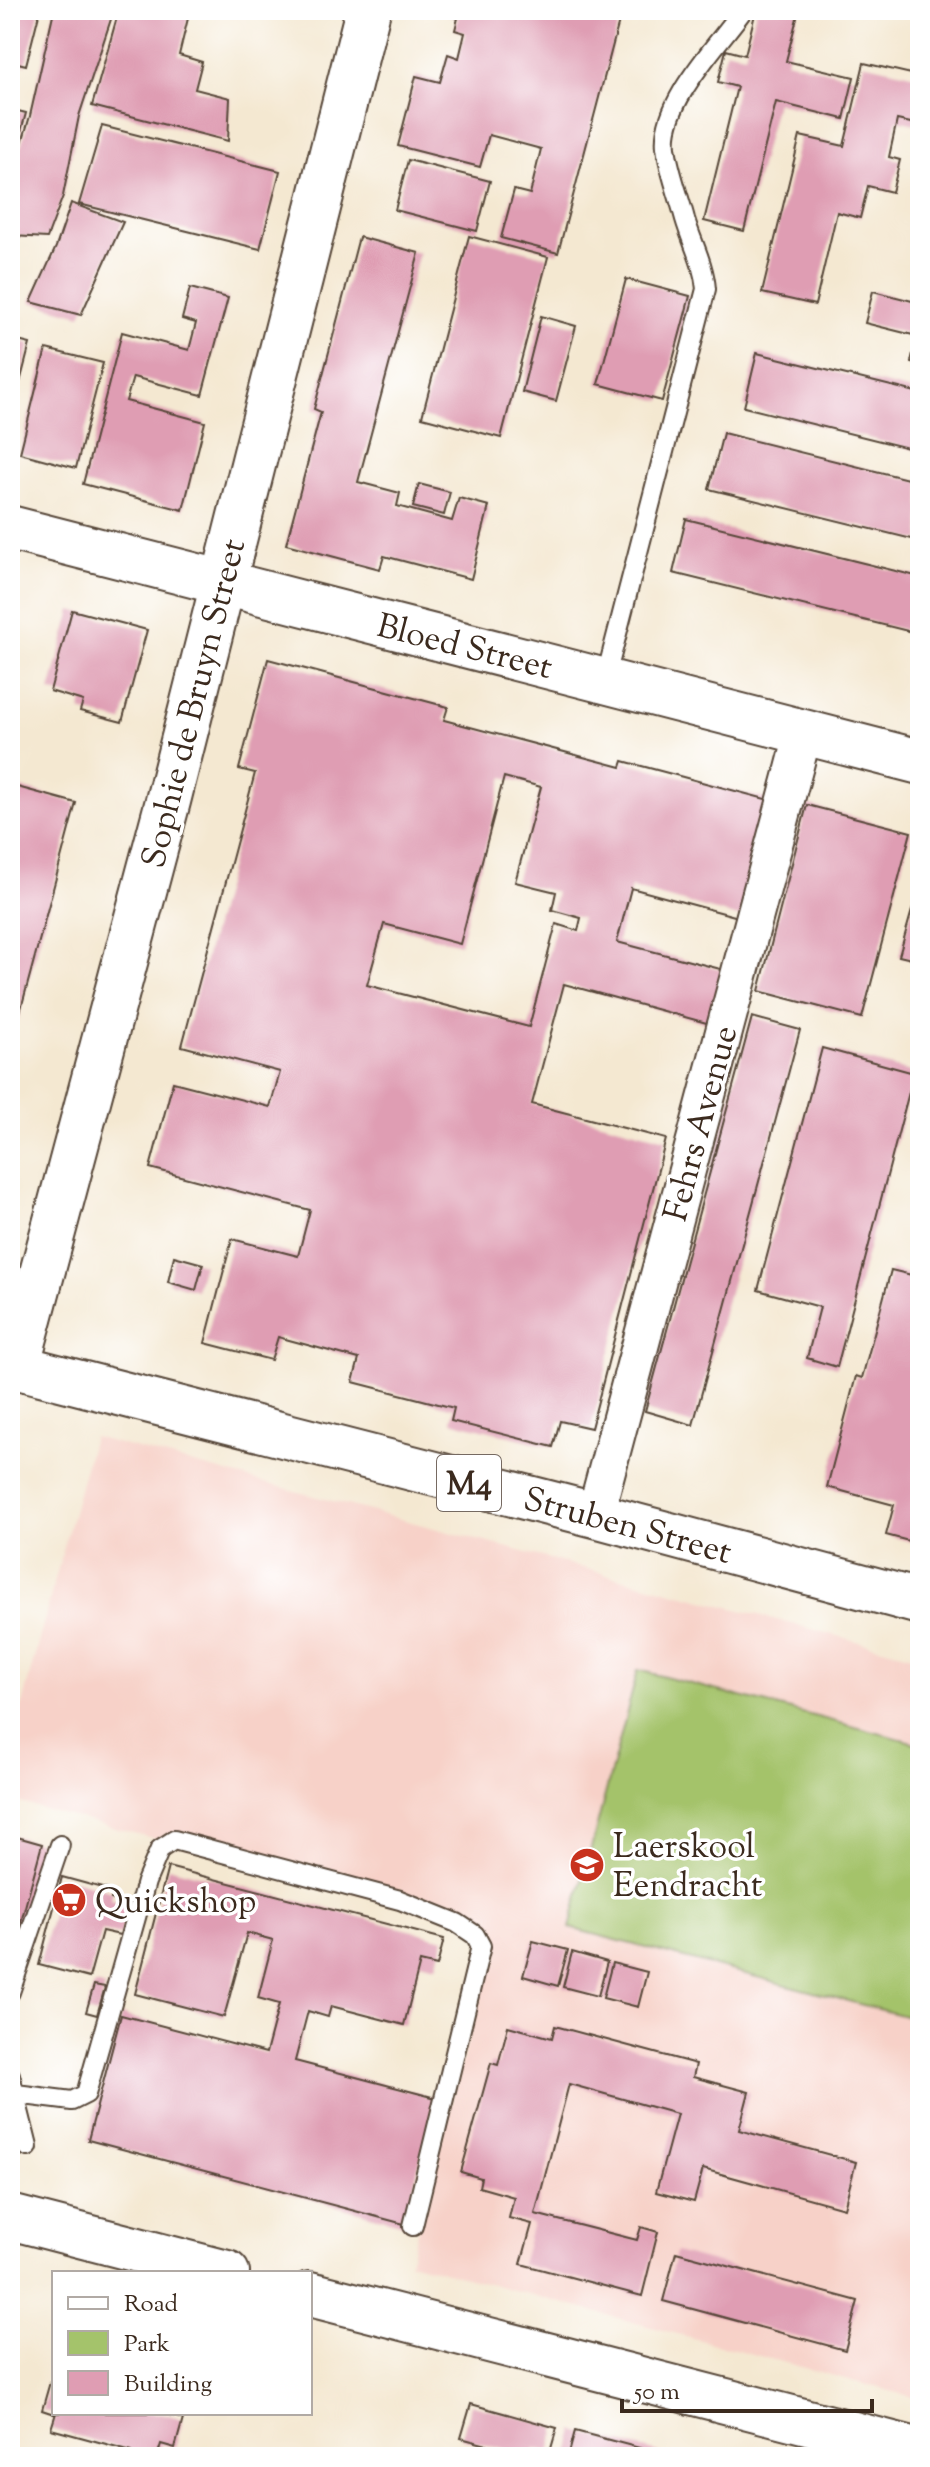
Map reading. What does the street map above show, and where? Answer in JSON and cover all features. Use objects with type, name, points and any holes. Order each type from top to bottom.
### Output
[{"type":"main road","name":"Sophie de Bruyn Street","points":[[12,1375],[164,816],[368,10]]},
{"type":"main road","name":"Bloed Street","points":[[10,528],[920,762]]},
{"type":"main road","name":"Struben Street","points":[[12,1375],[595,1515],[920,1602]]},
{"type":"main road","points":[[10,2217],[219,2271]]},
{"type":"main road","points":[[312,2295],[920,2451]]},
{"type":"street","name":"Fehrs Avenue","points":[[595,1515],[804,732]]},
{"type":"lane","points":[[605,680],[706,289],[705,269],[689,232],[666,145],[672,115],[687,84],[743,10]]},
{"type":"lane","points":[[16,2094],[72,2101],[86,2094],[146,1882],[160,1849],[174,1840],[400,1900],[457,1923],[475,1935],[481,1946],[413,2226]]},
{"type":"lane","points":[[10,1992],[60,1845]]},
{"type":"lane","points":[[10,2075],[28,2147]]},
{"type":"shaded area","name":"Laerskool Eendracht","points":[[93,1437],[920,1658],[920,2399],[409,2262],[497,1930],[10,1800],[10,1749]]},
{"type":"green space","points":[[638,1670],[920,1744],[920,2020],[570,1928]]},
{"type":"building","points":[[10,10],[40,10],[26,65],[10,61]]},
{"type":"building","points":[[54,10],[114,10],[79,116],[63,196],[47,238],[13,236],[10,233],[10,183],[30,116]]},
{"type":"building","points":[[119,10],[190,10],[179,55],[202,62],[195,89],[230,98],[228,141],[92,106]]},
{"type":"building","points":[[433,10],[622,10],[558,253],[501,238],[514,190],[530,194],[541,149],[489,135],[480,167],[398,146],[416,76],[440,82],[448,54],[459,58],[465,33],[455,30],[458,18]]},
{"type":"building","points":[[756,10],[799,10],[786,61],[854,77],[844,119],[776,102],[744,231],[704,221],[737,87],[718,82],[726,50],[745,55]]},
{"type":"building","points":[[864,63],[920,76],[920,125],[897,120],[889,157],[900,160],[892,192],[868,186],[860,218],[837,212],[815,305],[762,293],[800,136],[844,146]]},
{"type":"building","points":[[10,109],[26,113],[11,168],[10,167]]},
{"type":"building","points":[[102,126],[280,171],[260,249],[79,204]]},
{"type":"building","points":[[408,160],[490,181],[477,231],[395,210]]},
{"type":"building","points":[[71,203],[123,222],[81,315],[31,302],[56,247]]},
{"type":"building","points":[[469,236],[548,257],[501,438],[422,417]]},
{"type":"building","points":[[359,237],[419,253],[358,482],[400,493],[397,506],[452,521],[459,498],[489,506],[471,579],[384,556],[380,569],[286,544],[321,412],[314,409]]},
{"type":"building","points":[[626,279],[690,296],[662,401],[598,384]]},
{"type":"building","points":[[190,288],[228,298],[202,395],[133,377],[126,401],[205,422],[183,510],[83,484],[122,332],[189,350],[196,323],[182,319]]},
{"type":"building","points":[[873,291],[920,303],[920,364],[911,362],[917,336],[865,323]]},
{"type":"building","points":[[541,316],[576,326],[556,401],[522,392]]},
{"type":"building","points":[[10,339],[30,344],[11,417],[10,417]]},
{"type":"building","points":[[46,349],[103,363],[76,468],[20,453]]},
{"type":"building","points":[[757,353],[920,393],[920,451],[744,407]]},
{"type":"building","points":[[723,433],[920,482],[920,541],[709,489]]},
{"type":"building","points":[[419,484],[450,492],[444,515],[413,507]]},
{"type":"building","points":[[686,519],[920,577],[920,634],[673,573]]},
{"type":"building","points":[[72,610],[147,630],[122,722],[80,711],[83,701],[50,691]]},
{"type":"building","points":[[268,659],[448,707],[444,720],[621,767],[623,761],[773,801],[742,918],[631,888],[617,942],[728,971],[714,1025],[564,984],[532,1104],[666,1139],[591,1428],[560,1421],[553,1447],[451,1421],[454,1408],[353,1382],[359,1359],[278,1337],[271,1360],[205,1343],[232,1239],[298,1256],[310,1210],[150,1168],[173,1082],[270,1107],[280,1072],[182,1046],[255,773],[239,769]],"holes":[[[504,777],[541,787],[515,882],[556,892],[552,910],[581,918],[578,931],[556,924],[529,1027],[367,985],[384,924],[460,944]]]},
{"type":"building","points":[[10,785],[76,803],[11,1046],[10,1046]]},
{"type":"building","points":[[807,805],[911,832],[862,1018],[759,991]]},
{"type":"building","points":[[920,882],[920,961],[899,956]]},
{"type":"building","points":[[752,1017],[800,1030],[693,1425],[645,1411]]},
{"type":"building","points":[[822,1048],[914,1073],[837,1367],[807,1358],[820,1307],[758,1290]]},
{"type":"building","points":[[174,1256],[203,1264],[196,1290],[168,1282]]},
{"type":"building","points":[[891,1270],[920,1277],[920,1544],[886,1535],[894,1505],[827,1487],[856,1376],[862,1378]]},
{"type":"building","points":[[10,1835],[42,1844],[11,1959],[10,1959]]},
{"type":"building","points":[[168,1867],[444,1939],[437,1966],[420,1962],[404,2025],[331,2006],[328,2017],[308,2011],[295,2061],[436,2098],[404,2224],[88,2140],[121,2015],[266,2053],[279,2004],[258,1998],[273,1940],[247,1933],[224,2017],[135,1994]]},
{"type":"building","points":[[62,1877],[113,1891],[111,1899],[128,1904],[120,1935],[102,1931],[89,1978],[39,1965]]},
{"type":"building","points":[[533,1941],[568,1950],[558,1986],[523,1976]]},
{"type":"building","points":[[572,1952],[607,1962],[598,1996],[563,1987]]},
{"type":"building","points":[[612,1963],[647,1972],[638,2007],[603,1998]]},
{"type":"building","points":[[94,1985],[105,1987],[97,2015],[86,2012]]},
{"type":"building","points":[[508,2026],[552,2038],[555,2026],[696,2064],[693,2077],[749,2092],[739,2130],[856,2162],[844,2208],[703,2169],[694,2202],[656,2192],[677,2114],[569,2084],[535,2214],[637,2240],[641,2227],[658,2232],[642,2296],[521,2264],[532,2224],[509,2218],[514,2197],[479,2187],[481,2178],[461,2172],[491,2063],[498,2065]]},
{"type":"building","points":[[676,2252],[858,2301],[845,2350],[663,2301]]},
{"type":"building","points":[[50,2382],[52,2382],[52,2413],[42,2410]]},
{"type":"building","points":[[471,2404],[557,2428],[550,2452],[535,2448],[533,2457],[507,2457],[509,2451],[461,2438]]},
{"type":"building","points":[[55,2415],[169,2415],[183,2419],[175,2448],[161,2444],[157,2457],[130,2457],[132,2451],[51,2429]]},
{"type":"building","points":[[575,2431],[670,2456],[670,2457],[568,2457]]},
{"type":"place","name":"Laerskool Eendracht","points":[[587,1865]]},
{"type":"place","name":"Quickshop","points":[[69,1900]]}]
